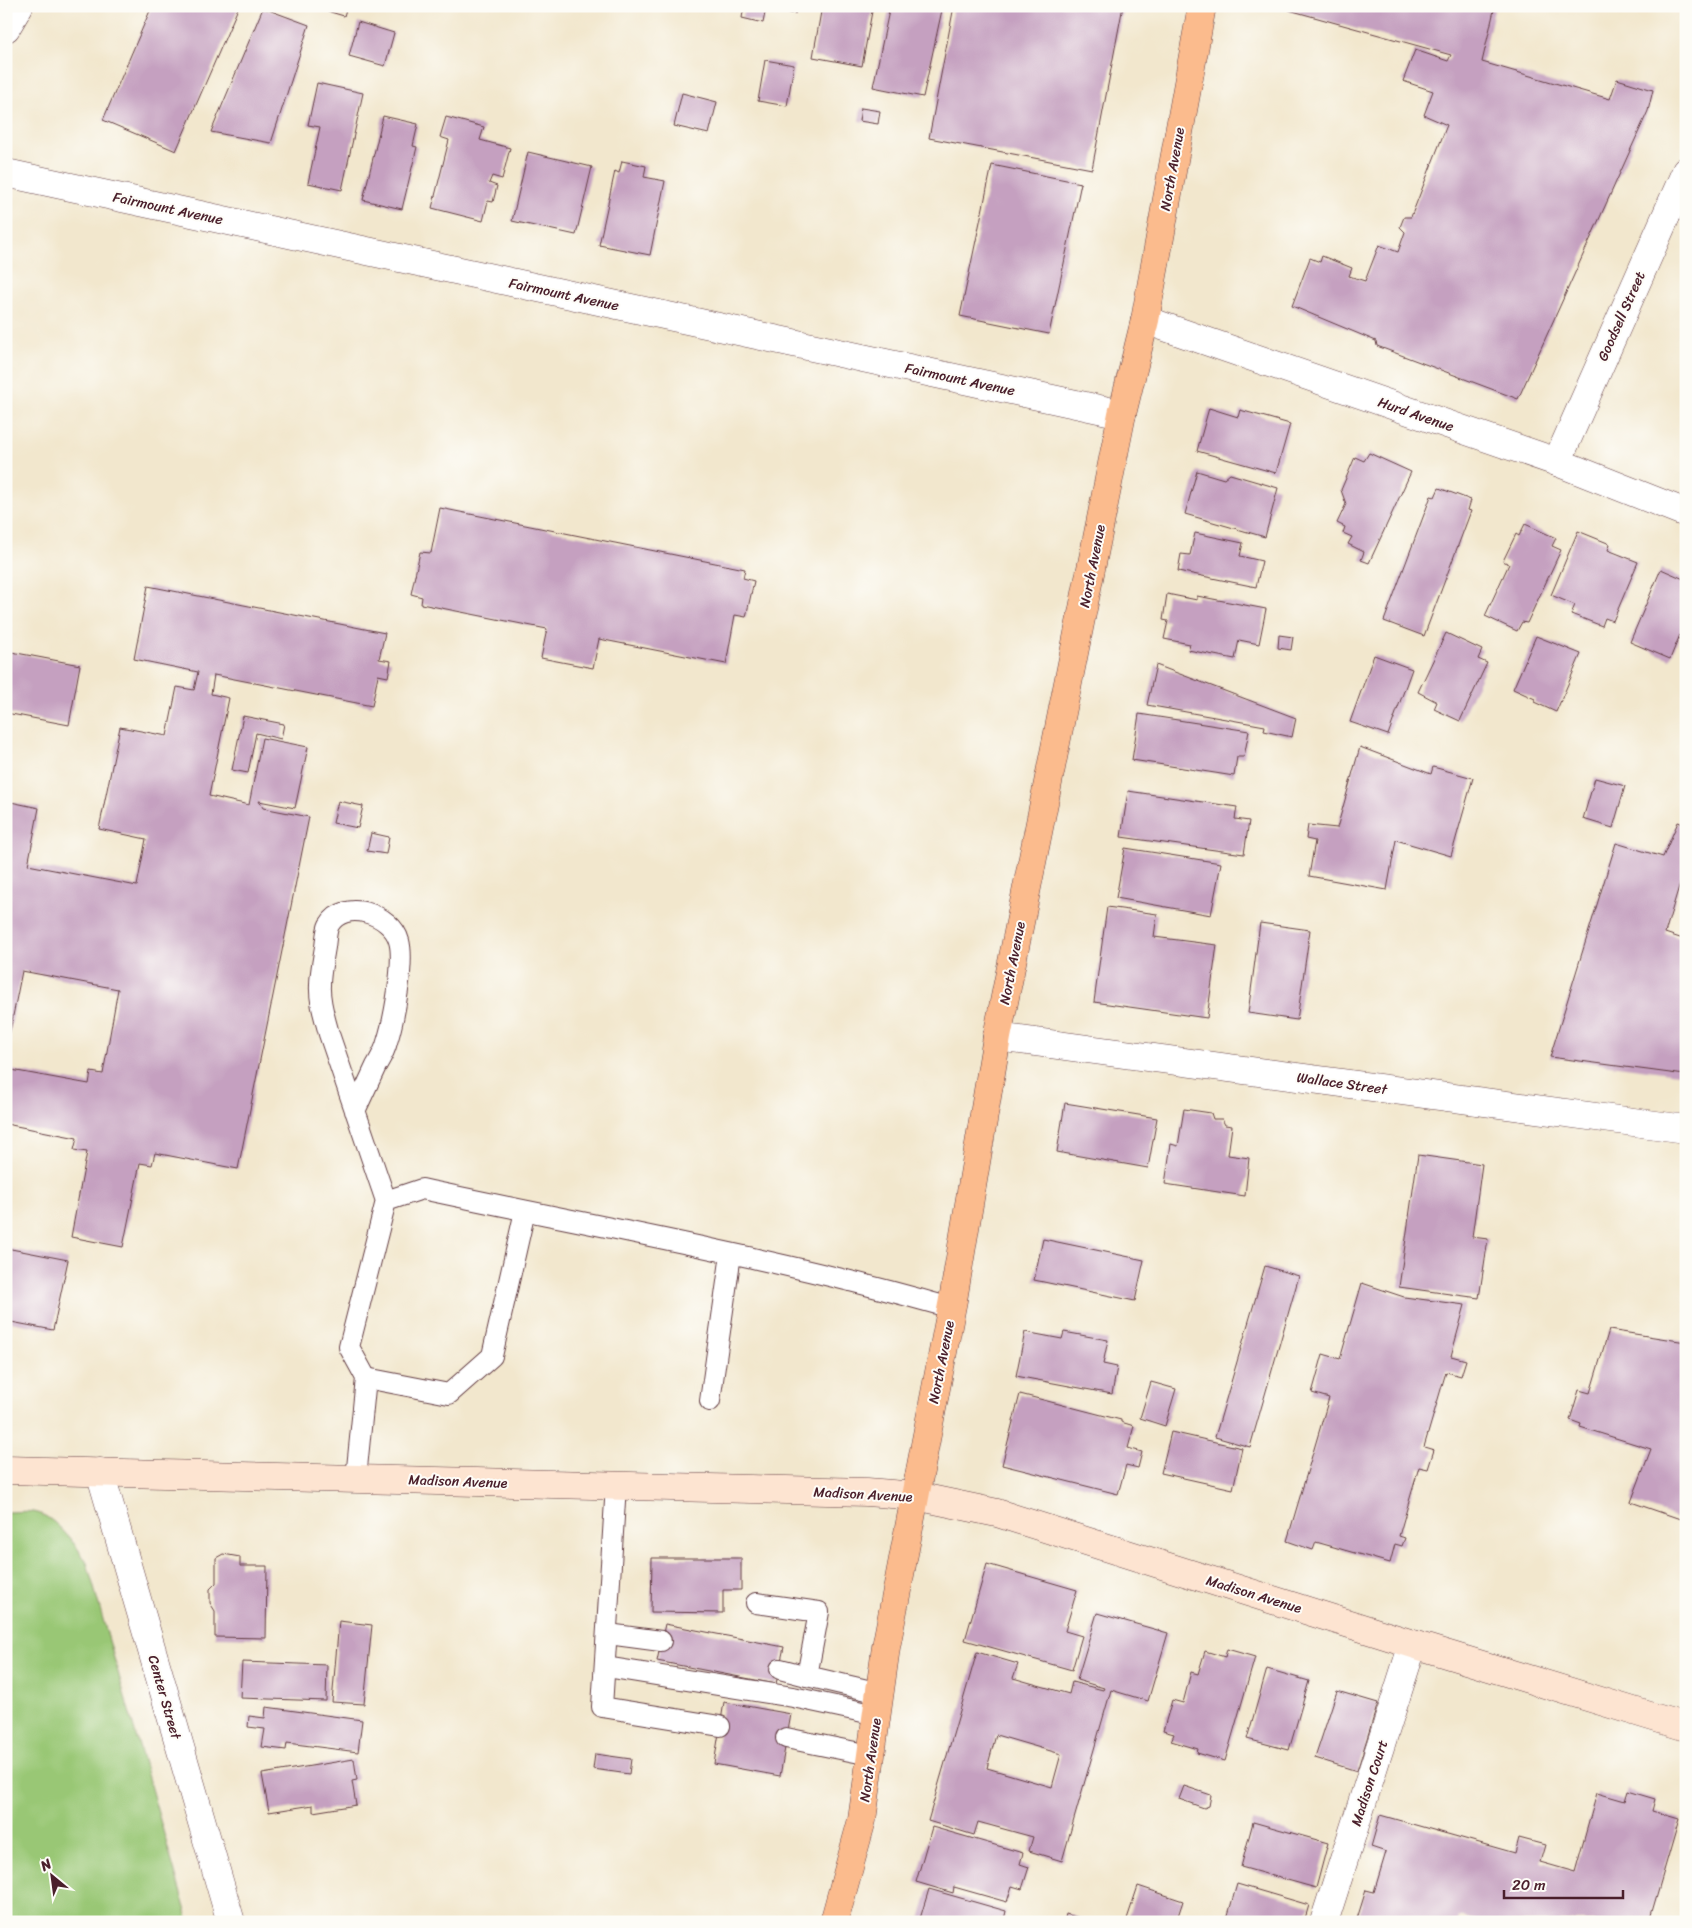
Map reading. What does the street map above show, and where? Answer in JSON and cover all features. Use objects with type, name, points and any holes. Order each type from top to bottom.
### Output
[{"type":"main road","name":"North Avenue","points":[[834,1922],[862,1820],[886,1647],[951,1308],[997,1037],[1122,414],[1145,320],[1202,6]]},
{"type":"main road","name":"Madison Avenue","points":[[6,1470],[867,1492],[916,1496],[996,1513],[1413,1644],[1686,1727]]},
{"type":"street","points":[[6,28],[19,6]]},
{"type":"street","name":"Goodsell Street","points":[[1557,462],[1686,170]]},
{"type":"street","name":"Fairmount Avenue","points":[[6,173],[1122,414]]},
{"type":"street","name":"Hurd Avenue","points":[[1145,320],[1557,462],[1686,513]]},
{"type":"street","name":"Wallace Street","points":[[997,1037],[1686,1129]]},
{"type":"street","name":"Center Street","points":[[100,1472],[231,1922]]},
{"type":"street","name":"Madison Court","points":[[1324,1922],[1413,1644]]},
{"type":"lane","points":[[355,1111],[387,1044],[398,983],[400,948],[398,938],[391,926],[384,920],[374,915],[353,912],[342,913],[334,918],[328,927],[320,985],[322,1007],[329,1034],[355,1111],[386,1202],[349,1347],[366,1378],[356,1478]]},
{"type":"lane","points":[[386,1202],[422,1189],[731,1254],[889,1290],[951,1308]]},
{"type":"lane","points":[[366,1378],[449,1394],[492,1356],[525,1211]]},
{"type":"lane","points":[[710,1400],[731,1254]]},
{"type":"lane","points":[[616,1485],[602,1707],[720,1726]]},
{"type":"lane","points":[[756,1603],[819,1612],[807,1676]]},
{"type":"lane","points":[[608,1634],[662,1641]]},
{"type":"lane","points":[[606,1667],[794,1697],[878,1704]]},
{"type":"lane","points":[[780,1669],[807,1676],[878,1704]]},
{"type":"lane","points":[[786,1738],[870,1754]]},
{"type":"green space","points":[[6,1512],[30,1512],[45,1516],[66,1534],[87,1563],[189,1922],[6,1922]]},
{"type":"building","points":[[152,6],[239,6],[176,151],[103,120]]},
{"type":"building","points":[[310,6],[347,6],[344,16]]},
{"type":"building","points":[[744,6],[797,6],[795,14],[766,8],[763,23],[742,18]]},
{"type":"building","points":[[822,6],[873,6],[862,66],[813,57]]},
{"type":"building","points":[[890,6],[938,6],[938,10],[942,10],[923,97],[873,87]]},
{"type":"building","points":[[954,6],[1123,6],[1092,169],[929,138]]},
{"type":"building","points":[[1290,6],[1495,6],[1482,62],[1610,99],[1617,79],[1653,90],[1648,111],[1518,399],[1377,346],[1376,341],[1292,306],[1310,258],[1320,262],[1322,256],[1352,268],[1349,276],[1365,281],[1379,245],[1398,252],[1405,232],[1400,227],[1404,217],[1411,217],[1447,125],[1424,115],[1433,91],[1403,81],[1415,50],[1448,61],[1451,55],[1289,10]]},
{"type":"building","points":[[263,8],[309,25],[271,143],[211,132]]},
{"type":"building","points":[[358,22],[394,33],[385,66],[349,56]]},
{"type":"building","points":[[765,60],[794,65],[787,106],[758,101]]},
{"type":"building","points":[[317,83],[363,93],[342,190],[308,183],[320,127],[308,125]]},
{"type":"building","points":[[682,93],[717,102],[709,134],[674,126]]},
{"type":"building","points":[[861,108],[880,111],[878,124],[859,121]]},
{"type":"building","points":[[383,116],[418,124],[413,146],[417,147],[402,209],[363,200]]},
{"type":"building","points":[[446,117],[484,127],[480,140],[510,148],[502,179],[492,176],[489,183],[497,186],[493,202],[488,201],[483,221],[432,208],[449,140],[440,137]]},
{"type":"building","points":[[528,152],[592,167],[576,235],[512,221]]},
{"type":"building","points":[[622,161],[646,166],[644,177],[665,181],[650,255],[599,245],[615,171],[619,173]]},
{"type":"building","points":[[992,165],[1081,183],[1049,334],[960,316]]},
{"type":"building","points":[[1209,408],[1238,417],[1240,410],[1290,424],[1276,473],[1197,451]]},
{"type":"building","points":[[1369,453],[1411,472],[1369,563],[1361,560],[1364,552],[1348,544],[1352,537],[1343,533],[1345,527],[1337,523],[1346,504],[1341,490],[1355,457],[1364,461]]},
{"type":"building","points":[[1197,471],[1224,479],[1230,474],[1278,488],[1265,537],[1185,514]]},
{"type":"building","points":[[1439,488],[1471,500],[1468,510],[1471,511],[1424,636],[1384,621],[1431,496],[1435,497]]},
{"type":"building","points":[[440,508],[745,569],[743,578],[754,581],[746,617],[735,615],[726,664],[599,639],[593,668],[541,658],[547,629],[421,604],[422,597],[411,594],[420,552],[431,553]]},
{"type":"building","points":[[1525,524],[1556,538],[1552,546],[1561,550],[1527,623],[1522,622],[1517,631],[1485,616],[1509,564],[1503,561],[1516,534],[1519,536]]},
{"type":"building","points":[[1578,531],[1610,544],[1608,550],[1638,562],[1613,621],[1605,618],[1602,626],[1571,614],[1575,605],[1551,595]]},
{"type":"building","points":[[1195,533],[1243,543],[1240,556],[1262,561],[1256,587],[1178,571],[1181,554],[1190,555]]},
{"type":"building","points":[[1661,569],[1686,580],[1686,620],[1670,659],[1630,642]]},
{"type":"building","points":[[148,586],[385,633],[379,659],[391,661],[388,677],[378,675],[372,706],[214,675],[211,694],[229,698],[209,796],[249,805],[262,738],[308,747],[295,808],[259,801],[263,808],[309,817],[238,1169],[155,1153],[152,1165],[140,1163],[123,1247],[71,1237],[87,1152],[74,1150],[77,1138],[6,1124],[6,1069],[89,1084],[91,1072],[103,1074],[118,989],[22,971],[6,1051],[6,801],[39,808],[28,865],[137,886],[146,839],[99,829],[120,727],[167,736],[177,687],[194,690],[198,672],[134,659]]},
{"type":"building","points":[[1167,594],[1197,600],[1197,596],[1266,609],[1259,644],[1239,640],[1235,659],[1188,650],[1190,644],[1164,639],[1168,621],[1163,620]]},
{"type":"building","points":[[1446,633],[1482,650],[1478,659],[1487,663],[1460,721],[1434,709],[1437,702],[1418,692]]},
{"type":"building","points":[[1279,635],[1293,637],[1291,650],[1278,648]]},
{"type":"building","points":[[1536,636],[1581,654],[1556,712],[1534,702],[1535,699],[1513,689]]},
{"type":"building","points":[[6,651],[80,665],[69,725],[6,713]]},
{"type":"building","points":[[1374,655],[1412,669],[1388,735],[1350,722]]},
{"type":"building","points":[[1156,665],[1296,718],[1292,737],[1264,731],[1265,726],[1147,705]]},
{"type":"building","points":[[1139,714],[1249,731],[1244,757],[1237,757],[1234,776],[1132,760]]},
{"type":"building","points":[[243,716],[284,724],[281,739],[256,733],[248,773],[232,770]]},
{"type":"building","points":[[1360,747],[1431,774],[1433,767],[1473,778],[1451,856],[1396,840],[1387,890],[1309,876],[1315,841],[1306,839],[1308,825],[1337,828]]},
{"type":"building","points":[[1595,778],[1625,786],[1613,828],[1583,819]]},
{"type":"building","points":[[1128,791],[1237,807],[1235,819],[1249,821],[1244,854],[1121,837]]},
{"type":"building","points":[[338,801],[363,806],[358,828],[333,823]]},
{"type":"building","points":[[1678,822],[1686,825],[1686,863],[1665,933],[1686,940],[1685,1075],[1550,1057],[1616,843],[1663,857]]},
{"type":"building","points":[[371,833],[389,837],[386,854],[367,851]]},
{"type":"building","points":[[1125,848],[1221,863],[1211,915],[1116,898]]},
{"type":"building","points":[[1107,907],[1157,914],[1154,937],[1217,945],[1207,1018],[1094,1002]]},
{"type":"building","points":[[1260,923],[1310,930],[1297,1020],[1248,1013]]},
{"type":"building","points":[[1065,1103],[1157,1118],[1148,1168],[1057,1152]]},
{"type":"building","points":[[1184,1109],[1211,1113],[1213,1119],[1222,1119],[1225,1125],[1232,1126],[1228,1155],[1249,1158],[1245,1196],[1165,1184],[1171,1144],[1178,1146]]},
{"type":"building","points":[[1418,1155],[1482,1164],[1472,1237],[1488,1239],[1479,1298],[1399,1287]]},
{"type":"building","points":[[1043,1239],[1144,1260],[1135,1301],[1034,1280]]},
{"type":"building","points":[[6,1248],[68,1260],[53,1330],[6,1321]]},
{"type":"building","points":[[1265,1266],[1299,1276],[1250,1447],[1215,1437]]},
{"type":"building","points":[[1362,1283],[1404,1297],[1465,1305],[1451,1356],[1466,1360],[1461,1376],[1446,1372],[1424,1447],[1434,1450],[1428,1469],[1419,1467],[1399,1536],[1405,1538],[1402,1546],[1395,1544],[1390,1563],[1316,1542],[1313,1550],[1287,1541],[1329,1398],[1312,1393],[1323,1354],[1340,1359]]},
{"type":"building","points":[[1609,1330],[1686,1342],[1686,1521],[1631,1502],[1651,1449],[1580,1427],[1581,1424],[1570,1420],[1579,1390],[1590,1393]]},
{"type":"building","points":[[1025,1332],[1062,1339],[1064,1332],[1108,1340],[1103,1364],[1117,1367],[1112,1394],[1016,1376]]},
{"type":"building","points":[[1151,1382],[1176,1389],[1165,1426],[1140,1418]]},
{"type":"building","points":[[1020,1394],[1121,1420],[1121,1422],[1134,1426],[1128,1448],[1142,1452],[1138,1468],[1126,1465],[1118,1494],[1002,1465]]},
{"type":"building","points":[[1171,1432],[1242,1448],[1233,1489],[1161,1473]]},
{"type":"building","points":[[223,1554],[240,1557],[240,1566],[267,1566],[266,1638],[215,1637],[215,1611],[210,1603],[210,1589],[216,1583],[216,1558]]},
{"type":"building","points":[[652,1558],[741,1558],[741,1590],[723,1590],[723,1613],[651,1612]]},
{"type":"building","points":[[987,1564],[1077,1590],[1065,1631],[1082,1636],[1072,1670],[965,1640]]},
{"type":"building","points":[[1097,1613],[1168,1633],[1148,1701],[1111,1690],[1062,1861],[1029,1851],[1033,1837],[978,1822],[974,1835],[928,1821],[977,1652],[1018,1664],[1013,1678],[1069,1694],[1072,1682],[1103,1690],[1104,1688],[1077,1680]],"holes":[[[996,1735],[1061,1754],[1052,1787],[987,1768]]]},
{"type":"building","points":[[339,1621],[372,1625],[364,1704],[332,1702]]},
{"type":"building","points":[[665,1624],[784,1647],[776,1684],[657,1661]]},
{"type":"building","points":[[1227,1649],[1255,1657],[1225,1761],[1197,1753],[1198,1749],[1171,1741],[1174,1734],[1163,1731],[1172,1700],[1183,1703],[1191,1672],[1198,1674],[1205,1651],[1225,1657]]},
{"type":"building","points":[[242,1662],[327,1665],[326,1701],[240,1698]]},
{"type":"building","points":[[1267,1669],[1309,1681],[1289,1750],[1247,1739]]},
{"type":"building","points":[[1337,1691],[1378,1703],[1357,1771],[1315,1758]]},
{"type":"building","points":[[724,1702],[791,1714],[780,1776],[714,1764]]},
{"type":"building","points":[[266,1707],[362,1720],[358,1752],[287,1743],[286,1750],[262,1747],[265,1729],[248,1727],[249,1716],[265,1718]]},
{"type":"building","points":[[595,1754],[631,1759],[629,1774],[593,1769]]},
{"type":"building","points":[[354,1759],[357,1780],[352,1781],[356,1805],[313,1812],[313,1805],[269,1812],[262,1774]]},
{"type":"building","points":[[1184,1786],[1211,1795],[1209,1806],[1204,1808],[1179,1799]]},
{"type":"building","points":[[1628,1791],[1655,1799],[1652,1811],[1679,1819],[1649,1922],[1477,1922],[1459,1917],[1458,1922],[1356,1922],[1366,1890],[1374,1892],[1386,1852],[1371,1847],[1380,1815],[1515,1853],[1519,1838],[1545,1845],[1540,1862],[1575,1872],[1597,1793],[1625,1801]]},
{"type":"building","points":[[1253,1822],[1328,1843],[1316,1888],[1241,1867]]},
{"type":"building","points":[[932,1827],[1023,1853],[1020,1864],[1029,1867],[1022,1889],[1012,1886],[1007,1902],[954,1887],[953,1893],[916,1882]]},
{"type":"building","points":[[1237,1884],[1309,1905],[1304,1922],[1226,1922]]},
{"type":"building","points":[[1138,1886],[1183,1901],[1176,1922],[1126,1922]]},
{"type":"building","points":[[929,1889],[1006,1911],[1004,1920],[1009,1922],[919,1922]]},
{"type":"building","points":[[1066,1914],[1089,1921],[1089,1922],[1064,1922]]}]
